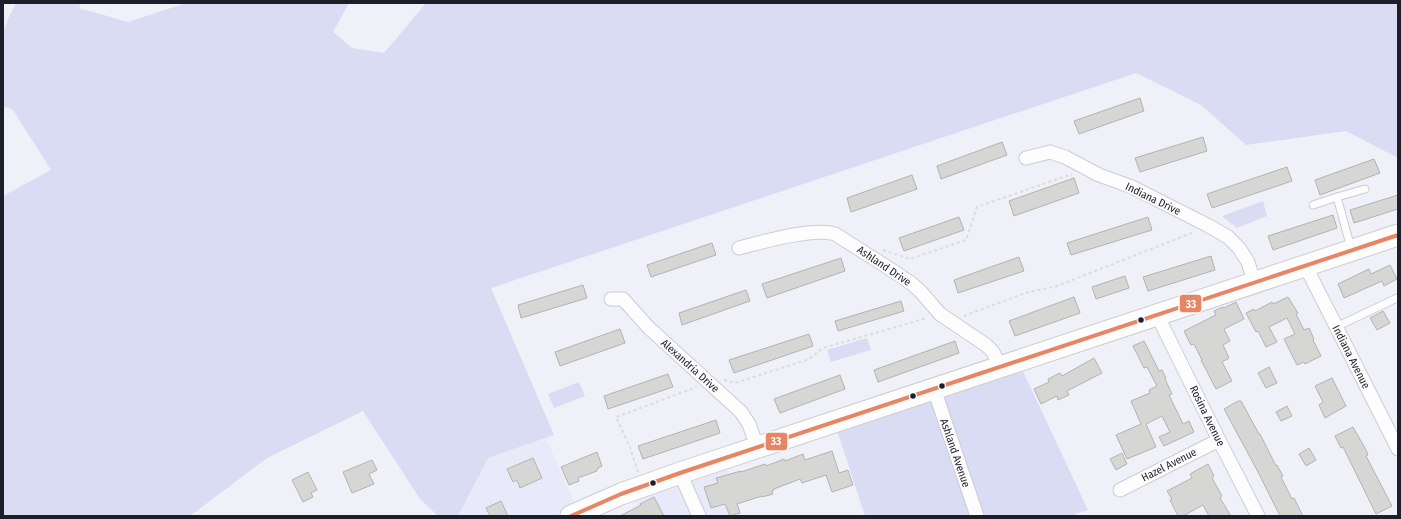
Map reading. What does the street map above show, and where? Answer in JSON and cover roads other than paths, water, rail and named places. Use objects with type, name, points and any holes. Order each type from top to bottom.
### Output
[{"type":"main road","points":[[571,516],[621,494],[680,473],[1398,235]]},
{"type":"street","name":"Indiana Drive","points":[[1026,158],[1050,152],[1065,157],[1099,175],[1132,187],[1207,225],[1228,237],[1239,248],[1248,262],[1254,282]]},
{"type":"street","name":"Ashland Drive","points":[[739,248],[811,232],[829,232],[841,237],[871,256],[921,292],[940,314],[954,325],[986,345],[993,352],[1000,367]]},
{"type":"street","name":"Indiana Avenue","points":[[1305,265],[1398,449]]},
{"type":"street","name":"Alexandria Drive","points":[[611,299],[623,299],[648,327],[741,412],[749,424],[757,447]]},
{"type":"street","name":"Rosina Avenue","points":[[1157,315],[1258,516]]},
{"type":"street","name":"Ashland Avenue","points":[[934,389],[977,516]]},
{"type":"street","name":"Hazel Avenue","points":[[1120,490],[1219,440]]},
{"type":"street","points":[[680,473],[699,516]]},
{"type":"lane","points":[[1313,205],[1366,189]]},
{"type":"lane","points":[[1337,198],[1352,250]]},
{"type":"lane","points":[[1336,327],[1397,298]]}]
